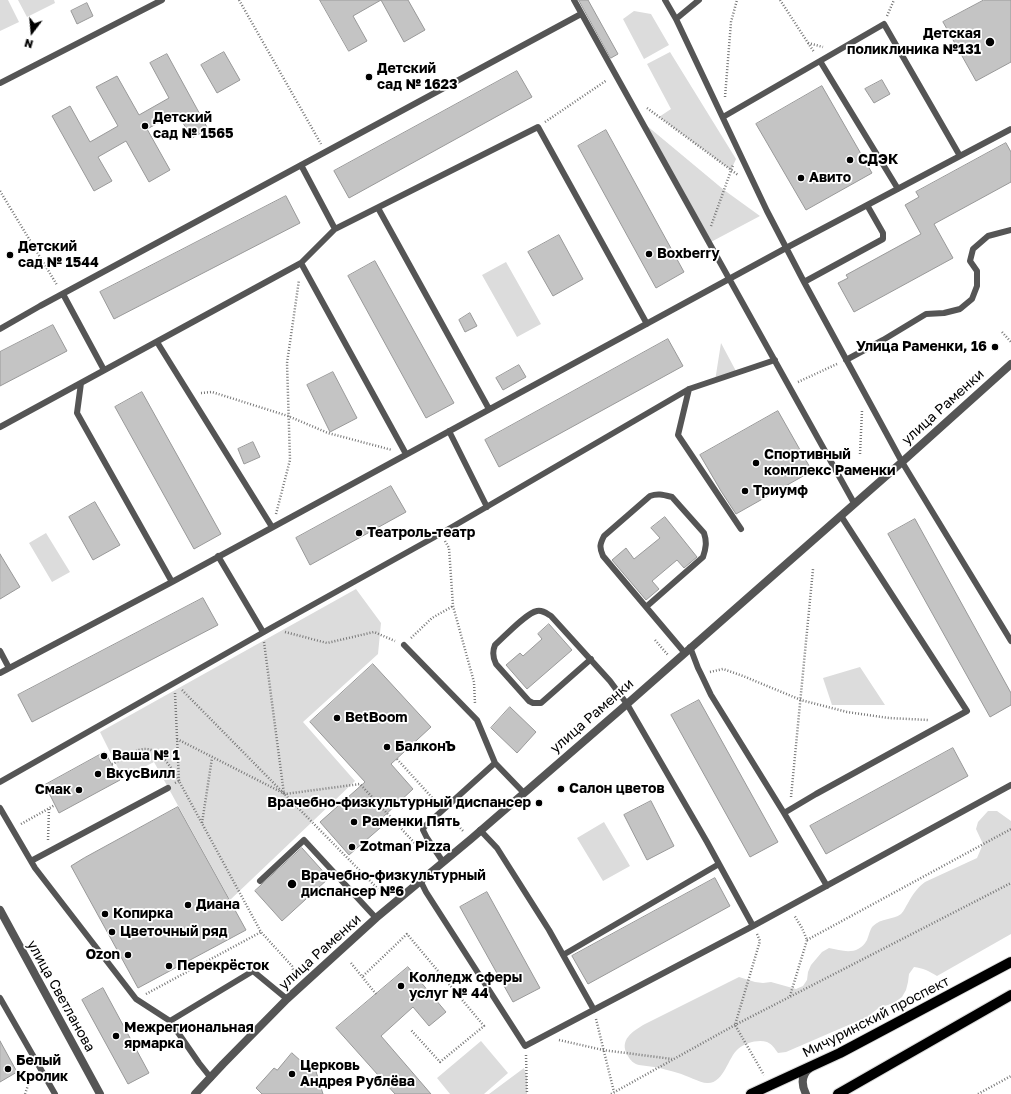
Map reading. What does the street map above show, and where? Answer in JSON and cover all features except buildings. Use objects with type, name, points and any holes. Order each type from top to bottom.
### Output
[{"type":"main road","name":"Мичуринский проспект","points":[[751,1094],[840,1053],[1011,962]]},
{"type":"main road","points":[[838,1094],[1011,995]]},
{"type":"street","name":"улица Раменки","points":[[195,1094],[287,999],[376,918],[627,704],[1010,366]]},
{"type":"street","name":"улица Светланова","points":[[0,910],[100,1094]]},
{"type":"street","points":[[806,1094],[802,1082],[807,1070],[813,1066]]},
{"type":"lane","points":[[0,83],[162,0]]},
{"type":"lane","points":[[574,0],[854,503]]},
{"type":"lane","points":[[665,0],[676,19],[786,248],[846,360],[902,462],[1011,641]]},
{"type":"lane","points":[[676,19],[699,0]]},
{"type":"lane","points":[[0,329],[581,14]]},
{"type":"lane","points":[[723,117],[884,24],[960,156]]},
{"type":"lane","points":[[820,61],[898,189]]},
{"type":"lane","points":[[0,427],[301,263],[335,229],[538,127],[647,324]]},
{"type":"lane","points":[[0,672],[172,582],[786,248],[1011,129]]},
{"type":"lane","points":[[301,165],[335,229]]},
{"type":"lane","points":[[804,282],[883,239],[883,233],[868,205]]},
{"type":"lane","points":[[378,208],[489,409]]},
{"type":"lane","points":[[846,360],[926,314],[944,313],[960,309],[972,299],[977,286],[977,271],[970,260],[973,249],[988,236],[1011,230]]},
{"type":"lane","points":[[301,263],[406,454]]},
{"type":"lane","points":[[63,294],[104,370]]},
{"type":"lane","points":[[157,342],[272,527]]},
{"type":"lane","points":[[0,782],[263,632],[434,538],[688,389],[774,360]]},
{"type":"lane","points":[[81,383],[77,413],[172,582]]},
{"type":"lane","points":[[688,389],[678,435],[741,529]]},
{"type":"lane","points":[[449,431],[487,507]]},
{"type":"lane","points":[[646,608],[703,557],[706,550],[707,541],[704,533],[672,497],[666,495],[656,494],[650,496],[604,536],[601,542],[600,550],[603,556],[646,608],[687,650],[712,695],[827,886]]},
{"type":"lane","points":[[784,813],[967,711],[841,516]]},
{"type":"lane","points":[[218,556],[263,632]]},
{"type":"lane","points":[[591,659],[542,703],[533,703],[528,701],[496,664],[493,650],[495,645],[529,614],[536,611],[543,611],[551,616],[591,659],[610,680],[627,704],[753,926]]},
{"type":"lane","points":[[404,645],[477,720],[495,763],[524,793]]},
{"type":"lane","points":[[0,651],[9,668]]},
{"type":"lane","points":[[443,862],[427,838],[423,830],[424,827],[495,763]]},
{"type":"lane","points":[[420,880],[426,892],[525,1046],[753,926],[1011,785]]},
{"type":"lane","points":[[31,861],[168,788]]},
{"type":"lane","points":[[0,808],[35,868],[136,999],[170,1021],[198,1063],[211,1078]]},
{"type":"lane","points":[[480,830],[497,848],[549,930],[594,1010]]},
{"type":"lane","points":[[260,881],[304,840],[376,918]]},
{"type":"lane","points":[[563,955],[719,864]]},
{"type":"lane","points":[[170,1021],[253,971],[287,999]]},
{"type":"lane","points":[[0,998],[55,1094]]},
{"type":"path","points":[[239,0],[326,152]]},
{"type":"path","points":[[723,117],[731,22],[737,0]]},
{"type":"path","points":[[780,0],[820,61]]},
{"type":"path","points":[[884,24],[894,0]]},
{"type":"path","points":[[538,127],[615,74]]},
{"type":"path","points":[[642,104],[758,190]]},
{"type":"path","points":[[706,238],[739,151]]},
{"type":"path","points":[[0,191],[63,294]]},
{"type":"path","points":[[272,527],[290,460],[286,363],[301,263]]},
{"type":"path","points":[[1002,332],[1011,342]]},
{"type":"path","points":[[789,387],[846,360]]},
{"type":"path","points":[[860,454],[863,390]]},
{"type":"path","points":[[190,395],[212,392],[288,416],[328,433],[406,454]]},
{"type":"path","points":[[449,548],[453,606],[474,682],[477,720]]},
{"type":"path","points":[[790,810],[813,569]]},
{"type":"path","points":[[271,628],[327,643],[374,632],[404,645],[432,618],[453,606]]},
{"type":"path","points":[[263,632],[285,794]]},
{"type":"path","points":[[701,674],[723,669],[801,700],[847,712],[889,718],[950,721]]},
{"type":"path","points":[[175,682],[179,781]]},
{"type":"path","points":[[175,682],[378,888]]},
{"type":"path","points":[[177,739],[285,794],[360,784],[421,850]]},
{"type":"path","points":[[112,764],[140,750],[146,749],[158,753],[165,759],[179,781],[261,932],[292,966],[298,989]]},
{"type":"path","points":[[202,823],[212,758]]},
{"type":"path","points":[[168,788],[179,781]]},
{"type":"path","points":[[12,829],[56,805]]},
{"type":"path","points":[[48,852],[49,809]]},
{"type":"path","points":[[807,940],[1011,829]]},
{"type":"path","points":[[611,1094],[735,1025],[1011,883]]},
{"type":"path","points":[[789,906],[807,940],[790,996]]},
{"type":"path","points":[[753,926],[760,941],[735,1025],[770,1086]]},
{"type":"path","points":[[136,999],[261,932]]},
{"type":"path","points":[[363,976],[407,934],[484,1026],[440,1062],[411,1030]]},
{"type":"path","points":[[351,963],[376,994]]},
{"type":"path","points":[[594,1010],[614,1092]]},
{"type":"path","points":[[543,1037],[603,1050],[672,1060]]},
{"type":"path","points":[[525,1046],[527,1094]]},
{"type":"path","points":[[978,1094],[1011,1076]]},
{"type":"shaded area","points":[[0,0],[8,0],[19,22],[0,31]]},
{"type":"shaded area","points":[[18,0],[54,0],[55,3],[27,17]]},
{"type":"shaded area","points":[[634,11],[651,14],[669,45],[644,59],[623,19]]},
{"type":"shaded area","points":[[670,52],[736,159],[731,170],[659,117],[671,109],[647,64]]},
{"type":"shaded area","points":[[640,120],[724,190],[760,216],[709,243]]},
{"type":"shaded area","points":[[506,262],[541,324],[517,337],[482,275]]},
{"type":"shaded area","points":[[721,343],[737,373],[715,381]]},
{"type":"shaded area","points":[[46,533],[70,572],[52,582],[29,543]]},
{"type":"shaded area","points":[[356,589],[381,623],[378,654],[303,722],[355,781],[230,900],[154,762],[123,778],[100,732]]},
{"type":"shaded area","points":[[860,667],[885,705],[832,705],[823,678]]},
{"type":"shaded area","points":[[988,811],[997,811],[1011,821],[1011,934],[937,976],[926,970],[914,967],[909,974],[906,990],[902,997],[895,1002],[880,1007],[867,1017],[786,1052],[778,1053],[770,1044],[763,1041],[756,1041],[744,1045],[734,1053],[722,1075],[713,1082],[704,1083],[657,1067],[632,1062],[625,1050],[626,1041],[632,1033],[645,1024],[739,977],[755,982],[771,982],[796,989],[803,986],[807,980],[811,965],[822,952],[829,948],[850,951],[859,948],[867,940],[870,930],[876,923],[901,914],[915,891],[925,882],[977,858],[983,844],[976,829],[978,822]]},
{"type":"shaded area","points":[[604,822],[630,866],[603,881],[577,838]]},
{"type":"shaded area","points":[[481,1041],[508,1073],[484,1094],[450,1094],[437,1078]]},
{"type":"shaded area","points":[[524,1068],[527,1077],[527,1094],[489,1094]]},
{"type":"place","name":"Детская поликлиника №131","points":[[990,42]]},
{"type":"place","name":"Детский сад № 1623","points":[[369,77]]},
{"type":"place","name":"Детский сад № 1565","points":[[145,126]]},
{"type":"place","name":"СДЭК","points":[[850,160]]},
{"type":"place","name":"Авито","points":[[801,178]]},
{"type":"place","name":"Boxberry","points":[[649,254]]},
{"type":"place","name":"Детский сад № 1544","points":[[10,255]]},
{"type":"place","name":"Улица Раменки, 16","points":[[995,347]]},
{"type":"place","name":"Спортивный комплекс Раменки","points":[[756,463]]},
{"type":"place","name":"Триумф","points":[[745,491]]},
{"type":"place","name":"Театроль-театр","points":[[359,533]]},
{"type":"place","name":"BetBoom","points":[[337,718]]},
{"type":"place","name":"БалконЪ","points":[[387,747]]},
{"type":"place","name":"Ваша № 1","points":[[104,756]]},
{"type":"place","name":"ВкусВилл","points":[[98,774]]},
{"type":"place","name":"Салон цветов","points":[[561,789]]},
{"type":"place","name":"Смак","points":[[79,790]]},
{"type":"place","name":"Врачебно-физкультурный диспансер","points":[[539,803]]},
{"type":"place","name":"Раменки Пять","points":[[354,822]]},
{"type":"place","name":"Zotman Pizza","points":[[352,847]]},
{"type":"place","name":"Врачебно-физкультурный диспансер №6","points":[[292,884]]},
{"type":"place","name":"Диана","points":[[188,905]]},
{"type":"place","name":"Копирка","points":[[105,914]]},
{"type":"place","name":"Цветочный ряд","points":[[112,932]]},
{"type":"place","name":"Ozon","points":[[128,955]]},
{"type":"place","name":"Перекрёсток","points":[[169,966]]},
{"type":"place","name":"Колледж сферы услуг № 44","points":[[401,986]]},
{"type":"place","name":"Межрегиональная ярмарка","points":[[116,1036]]},
{"type":"place","name":"Белый Кролик","points":[[8,1069]]},
{"type":"place","name":"Церковь Андрея Рублёва","points":[[292,1074]]}]
